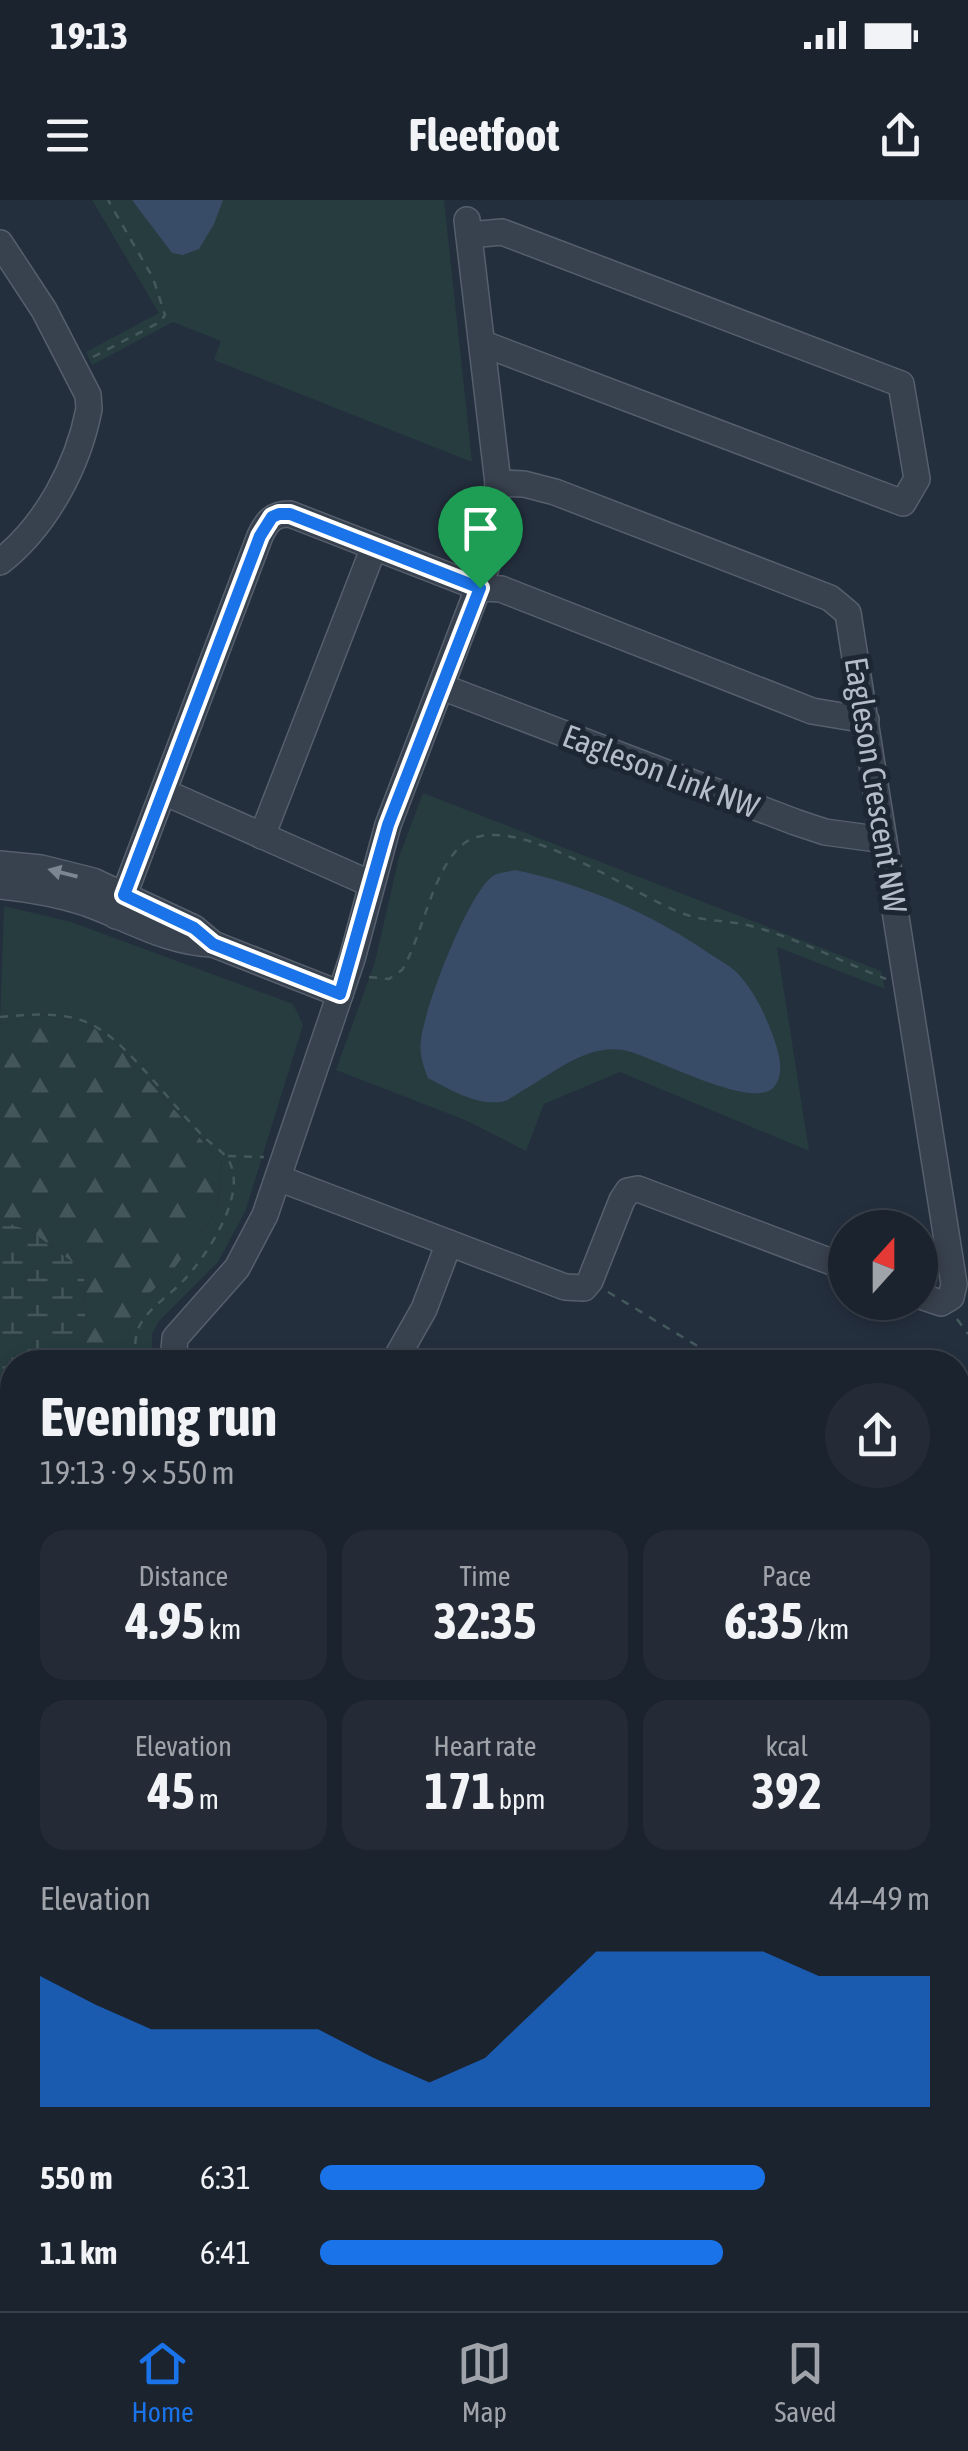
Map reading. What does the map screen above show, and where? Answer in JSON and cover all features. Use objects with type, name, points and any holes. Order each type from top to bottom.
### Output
[{"type":"street","points":[[174,1350],[176,1338],[222,1288],[251,1246],[344,982],[388,825],[480,588],[492,545],[498,483],[468,228],[502,232],[901,384],[917,478],[903,503],[484,344]]},
{"type":"street","points":[[0,243],[44,310],[88,394],[87,420],[50,508],[0,562]]},
{"type":"street","name":"Eagleson Crescent NW","points":[[498,483],[524,484],[555,492],[841,604],[848,612],[954,1284],[951,1297],[938,1302]]},
{"type":"street","points":[[120,905],[260,536],[272,517],[290,514],[480,588],[501,589],[812,711],[866,720]]},
{"type":"street","points":[[262,836],[374,547]]},
{"type":"street","name":"Eagleson Link NW","points":[[442,687],[795,822],[825,832],[884,840]]},
{"type":"street","points":[[164,792],[371,884]]},
{"type":"street","points":[[0,864],[70,874],[120,905]]},
{"type":"street","points":[[0,886],[120,905],[194,928],[213,944],[344,982]]},
{"type":"street","points":[[279,1171],[565,1287],[584,1288],[590,1282],[622,1200],[628,1191],[638,1189],[828,1261]]},
{"type":"street","points":[[401,1350],[424,1310],[449,1243]]},
{"type":"path","points":[[74,366],[164,319],[154,278],[108,200]]},
{"type":"path","points":[[344,982],[389,979],[402,970],[452,854],[471,839],[496,834],[516,837],[594,867],[688,916],[757,928],[907,988]]},
{"type":"path","points":[[0,1017],[44,1012],[78,1018],[112,1035],[226,1156],[232,1168],[234,1188],[222,1224],[184,1281],[140,1323],[135,1350]]},
{"type":"path","points":[[226,1156],[261,1156],[279,1171]]},
{"type":"path","points":[[590,1282],[705,1350]]},
{"type":"green space","points":[[92,200],[444,200],[472,462],[214,360],[221,341],[173,322],[92,365],[86,352],[159,313]]},
{"type":"green space","points":[[423,793],[881,971],[885,989],[777,947],[809,1151],[620,1072],[544,1104],[526,1151],[465,1120],[336,1070],[375,962],[399,857]]},
{"type":"green space","points":[[4,906],[71,922],[293,1004],[303,1025],[245,1212],[218,1262],[159,1321],[152,1334],[152,1350],[127,1350],[129,1322],[217,1211],[222,1163],[109,1036],[79,1021],[40,1015],[0,1024]]},
{"type":"green space","points":[[40,1015],[79,1021],[109,1036],[222,1163],[217,1211],[171,1273],[145,1298],[131,1350],[86,1350],[84,1271],[32,1232],[0,1220],[0,1024]]},
{"type":"green space","points":[[0,1220],[32,1232],[84,1271],[86,1350],[0,1350]]},
{"type":"water","points":[[132,200],[223,200],[199,249],[183,255],[172,253]]},
{"type":"water","points":[[515,870],[617,902],[688,939],[734,970],[755,997],[773,1036],[780,1068],[774,1087],[763,1093],[725,1088],[637,1054],[609,1049],[569,1062],[502,1102],[472,1099],[428,1078],[421,1040],[449,953],[483,887],[495,875]]},
{"type":"route","points":[[290,514],[480,588],[388,825],[340,994],[213,944],[194,928],[124,895],[260,536],[272,517],[290,514]]}]
